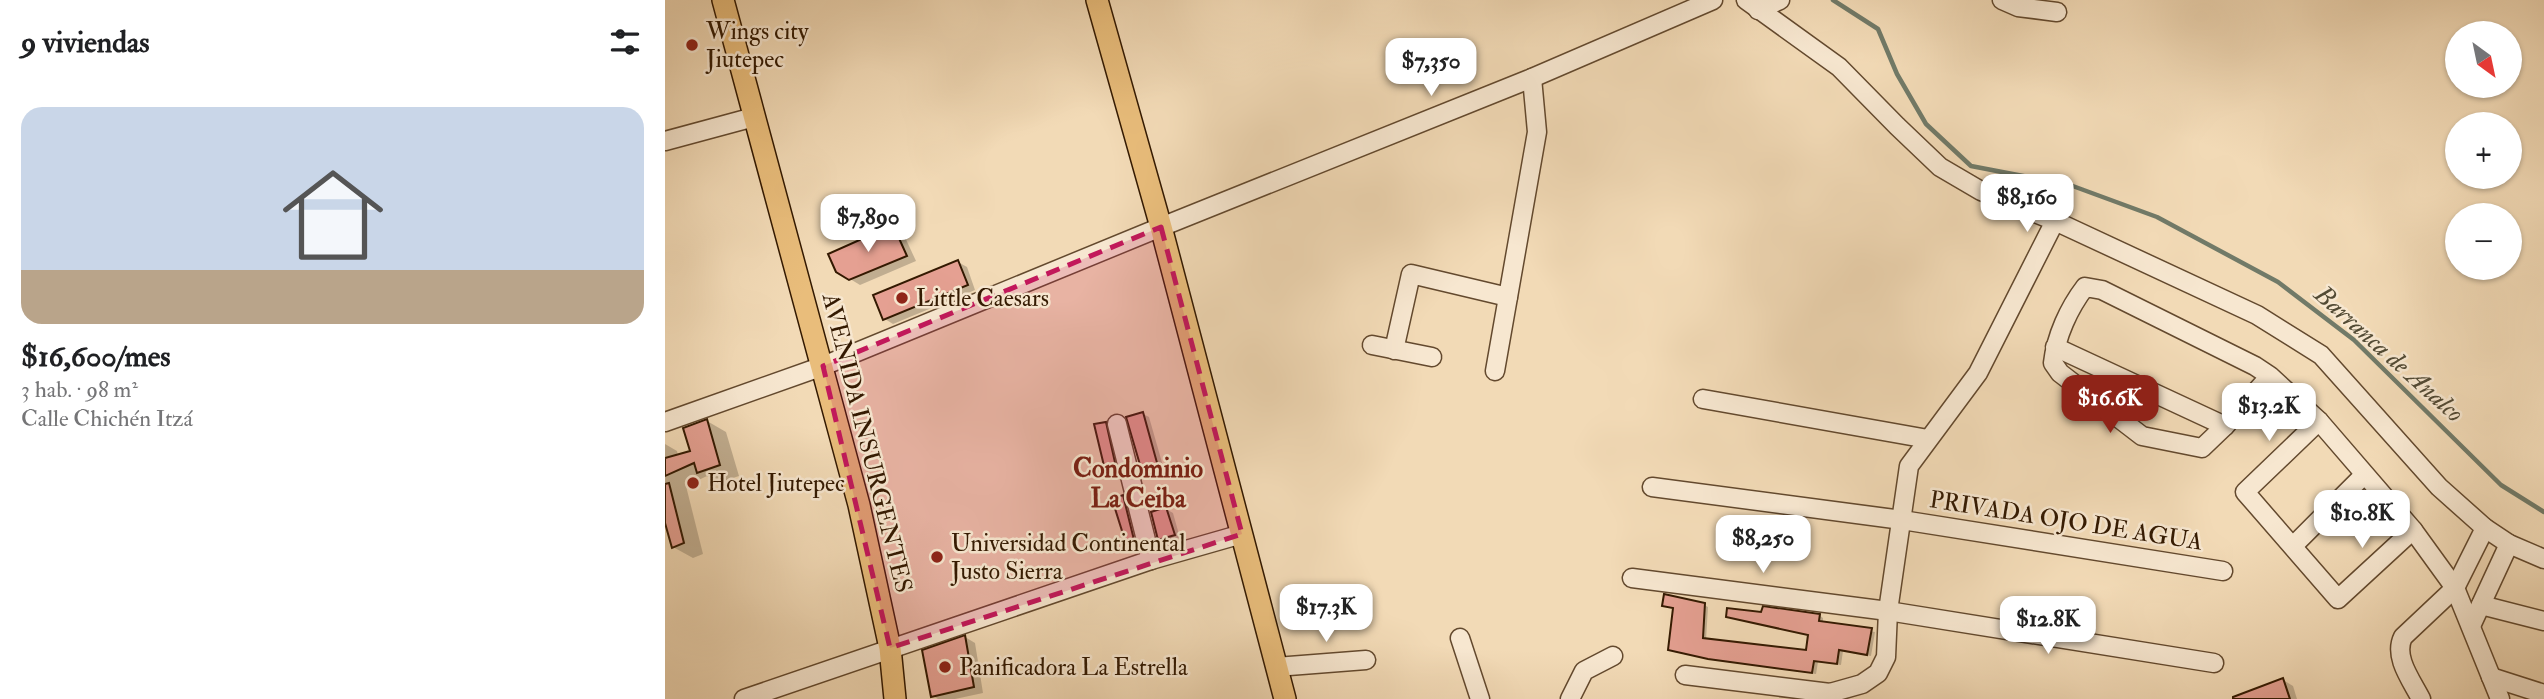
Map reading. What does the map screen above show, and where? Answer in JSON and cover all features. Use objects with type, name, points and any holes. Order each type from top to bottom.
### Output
[{"type":"main road","name":"AVENIDA INSURGENTES","points":[[723,0],[859,505],[890,648],[895,699]]},
{"type":"main road","points":[[1097,0],[1161,226],[1285,699]]},
{"type":"street","points":[[665,422],[823,366],[1161,226],[1532,78],[1713,0]]},
{"type":"street","points":[[2002,0],[2018,7],[2057,12]]},
{"type":"street","points":[[1752,5],[1778,1]]},
{"type":"street","points":[[1752,5],[1839,66],[1896,126],[1940,167],[1981,191],[2055,221],[2257,316],[2321,355],[2439,487],[2485,528],[2509,544],[2544,559]]},
{"type":"street","points":[[1495,371],[1537,132],[1532,78]]},
{"type":"street","points":[[665,141],[754,117]]},
{"type":"street","points":[[1685,675],[1830,693],[1862,684],[1878,673],[1886,657],[1888,611],[1909,466],[1978,373],[2055,221]]},
{"type":"street","points":[[1394,350],[1411,274],[1508,297]]},
{"type":"street","points":[[2270,376],[2202,448],[2142,436],[2060,373],[2053,363],[2055,347],[2075,300],[2085,287],[2102,290],[2270,376],[2319,421],[2413,530],[2455,588],[2500,699]]},
{"type":"street","points":[[1373,345],[1432,357]]},
{"type":"street","points":[[2055,347],[2225,426]]},
{"type":"street","points":[[1703,399],[1928,439]]},
{"type":"street","points":[[2319,421],[2245,492],[2338,599],[2413,530]]},
{"type":"street","points":[[1117,424],[1151,560]]},
{"type":"street","points":[[2293,546],[2364,475]]},
{"type":"street","name":"PRIVADA OJO DE AGUA","points":[[1652,487],[1902,520],[2223,571]]},
{"type":"street","points":[[2421,699],[2399,654],[2399,645],[2403,637],[2455,588],[2485,528]]},
{"type":"street","points":[[744,699],[1151,560],[1242,534]]},
{"type":"street","points":[[2471,626],[2509,544]]},
{"type":"street","points":[[1632,578],[1888,611],[2214,663]]},
{"type":"street","points":[[2481,605],[2544,621]]},
{"type":"street","points":[[1460,638],[1480,699]]},
{"type":"street","points":[[1570,699],[1584,671],[1613,656]]},
{"type":"street","points":[[1276,667],[1366,660]]},
{"type":"street","points":[[2491,677],[2544,694]]},
{"type":"highlighted area","points":[[1161,227],[1242,534],[890,648],[823,366]]},
{"type":"building","points":[[893,225],[907,256],[849,280],[836,272],[828,254]]},
{"type":"building","points":[[958,260],[968,285],[883,320],[873,295]]},
{"type":"building","points":[[1143,412],[1159,470],[1143,475],[1126,417]]},
{"type":"building","points":[[707,419],[720,465],[697,473],[694,463],[665,476],[665,458],[690,451],[683,428]]},
{"type":"building","points":[[1106,422],[1116,467],[1105,470],[1094,424]]},
{"type":"building","points":[[669,483],[684,543],[672,548],[665,523],[665,484]]},
{"type":"building","points":[[1123,495],[1136,548],[1128,550],[1112,499]]},
{"type":"building","points":[[1166,507],[1175,535],[1158,540],[1151,512]]},
{"type":"building","points":[[1664,594],[1705,603],[1703,638],[1806,650],[1808,635],[1726,617],[1727,608],[1761,612],[1763,606],[1820,614],[1819,621],[1872,628],[1867,655],[1839,650],[1837,664],[1814,661],[1812,673],[1708,659],[1668,650],[1673,608],[1662,606]]},
{"type":"building","points":[[965,635],[974,687],[931,697],[922,650]]},
{"type":"building","points":[[2283,678],[2290,699],[2233,699],[2233,697]]},
{"type":"waterway","name":"Barranca de Analco","points":[[1833,0],[1878,29],[1897,74],[1926,124],[1971,166],[2070,185],[2157,217],[2278,282],[2354,340],[2501,485],[2544,512]]},
{"type":"place","name":"Wings city Jiutepec","points":[[692,45]]},
{"type":"place","name":"Little Caesars","points":[[902,298]]},
{"type":"place","name":"Hotel Jiutepec","points":[[693,483]]},
{"type":"place","name":"Universidad Continental Justo Sierra","points":[[937,557]]},
{"type":"place","name":"Panificadora La Estrella","points":[[945,667]]},
{"type":"district","name":"Condominio La Ceiba","points":[[1138,484]]}]
